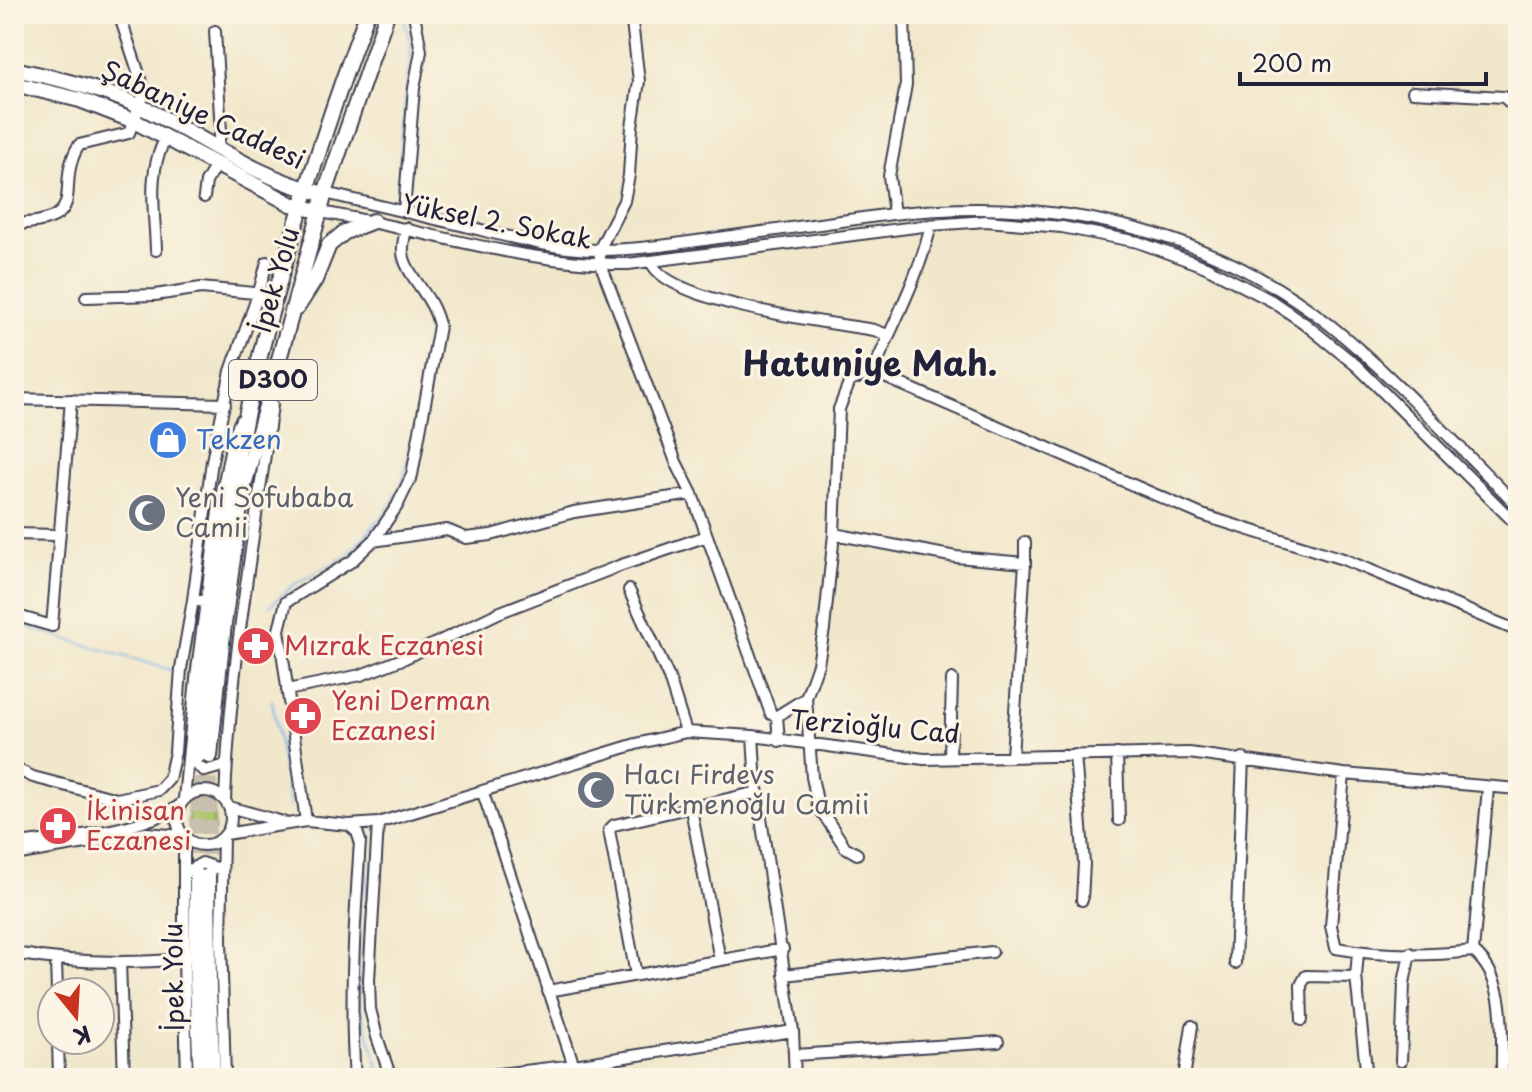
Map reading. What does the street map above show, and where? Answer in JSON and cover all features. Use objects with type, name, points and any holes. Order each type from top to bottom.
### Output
[{"type":"highway","name":"İpek Yolu","points":[[199,758],[224,624],[242,493],[325,193],[387,14]]},
{"type":"highway","name":"İpek Yolu","points":[[199,758],[211,634],[229,503],[250,404],[276,295],[364,17]]},
{"type":"highway","name":"Şabaniye Caddesi","points":[[14,69],[84,86],[140,106],[283,182],[325,193]]},
{"type":"highway","points":[[14,84],[80,100],[134,121],[302,208],[320,212]]},
{"type":"highway","points":[[288,322],[315,280],[329,245],[345,232],[373,221]]},
{"type":"highway","name":"İpek Yolu","points":[[201,1078],[196,958],[203,874]]},
{"type":"highway","name":"İpek Yolu","points":[[203,874],[213,1078]]},
{"type":"street","points":[[14,224],[44,222],[60,214],[68,201],[73,155],[79,145],[129,133],[143,97],[143,83],[119,14]]},
{"type":"street","points":[[404,211],[414,88],[421,51],[414,14]]},
{"type":"street","points":[[631,14],[639,81],[629,175],[624,201],[599,250],[601,265],[665,435],[692,494],[771,714],[777,716]]},
{"type":"street","points":[[894,214],[889,176],[906,85],[904,14]]},
{"type":"street","points":[[215,31],[221,132],[217,146]]},
{"type":"street","points":[[1413,92],[1504,97],[1518,110]]},
{"type":"street","points":[[156,250],[153,177],[157,153],[166,138]]},
{"type":"street","points":[[204,197],[206,182],[217,163]]},
{"type":"street","name":"Yüksel 2. Sokak","points":[[325,193],[554,246],[599,250],[648,247],[894,214],[989,208],[1065,213],[1140,228],[1212,253],[1262,279],[1327,322],[1518,506]]},
{"type":"street","name":"Yüksel 2. Sokak","points":[[320,212],[550,260],[601,265],[986,221],[1024,222],[1099,232],[1166,251],[1241,285],[1293,315],[1347,357],[1518,526]]},
{"type":"street","points":[[873,372],[888,335],[903,311],[931,225]]},
{"type":"street","points":[[306,821],[279,630],[286,602],[302,589],[352,561],[373,541],[397,506],[412,475],[439,326],[436,310],[405,261],[406,228]]},
{"type":"street","points":[[651,261],[658,275],[721,303],[888,335]]},
{"type":"street","points":[[14,768],[33,777],[117,799],[159,790],[169,779],[175,752],[181,669],[212,461],[231,371],[267,262]]},
{"type":"street","points":[[86,297],[155,295],[201,288],[276,295]]},
{"type":"street","points":[[187,1078],[184,959],[203,874],[231,821],[227,804],[226,765],[239,622],[277,366]]},
{"type":"street","points":[[857,854],[845,847],[818,806],[806,698],[818,664],[824,629],[834,534],[839,409],[850,381],[873,372],[1202,515],[1343,559],[1518,631]]},
{"type":"street","points":[[14,399],[225,404]]},
{"type":"street","points":[[14,615],[52,626],[71,400]]},
{"type":"street","points":[[225,1078],[221,956],[203,874],[176,821],[199,758],[205,602],[218,512],[233,436],[250,404]]},
{"type":"street","points":[[373,541],[447,530],[466,538],[491,535],[574,512],[692,494]]},
{"type":"street","points":[[14,534],[58,535]]},
{"type":"street","points":[[834,534],[956,557],[1025,563]]},
{"type":"street","points":[[287,690],[361,675],[405,658],[498,613],[707,536]]},
{"type":"street","points":[[1012,756],[1025,542]]},
{"type":"street","points":[[629,590],[669,678],[686,732]]},
{"type":"street","points":[[193,600],[205,602]]},
{"type":"street","points":[[950,758],[952,679]]},
{"type":"street","points":[[777,716],[806,698]]},
{"type":"street","points":[[777,716],[779,741]]},
{"type":"street","name":"Terzioğlu Cad","points":[[224,836],[306,821],[349,825],[378,823],[636,744],[686,732],[753,736],[924,759],[1189,753],[1344,774],[1518,789]]},
{"type":"street","points":[[753,736],[758,792],[783,949],[795,1078]]},
{"type":"street","points":[[1117,754],[1119,820]]},
{"type":"street","points":[[1075,755],[1083,849],[1082,900]]},
{"type":"street","points":[[199,758],[205,771],[226,765]]},
{"type":"street","points":[[1235,963],[1243,758]]},
{"type":"street","points":[[1344,774],[1331,926],[1336,948],[1358,952],[1438,955],[1473,951],[1492,972],[1501,1004],[1502,1078]]},
{"type":"street","points":[[1473,951],[1488,788]]},
{"type":"street","points":[[14,845],[129,825],[165,814],[200,791],[218,794],[227,804]]},
{"type":"street","points":[[636,975],[609,830],[614,825],[758,792]]},
{"type":"street","points":[[483,793],[578,1078]]},
{"type":"street","name":"Terzioğlu Cad","points":[[227,804],[289,823]]},
{"type":"street","points":[[691,809],[720,960]]},
{"type":"street","points":[[378,823],[369,980],[374,1023],[391,1078]]},
{"type":"street","points":[[349,825],[357,832],[360,841],[351,1031],[355,1078]]},
{"type":"street","points":[[14,855],[146,833],[183,837],[200,845],[216,842],[224,836]]},
{"type":"street","points":[[548,991],[783,949]]},
{"type":"street","points":[[784,975],[992,952]]},
{"type":"street","points":[[1358,952],[1356,977],[1367,1078]]},
{"type":"street","points":[[14,953],[56,961],[184,959]]},
{"type":"street","points":[[1401,1061],[1404,983],[1410,953]]},
{"type":"street","points":[[56,961],[56,976]]},
{"type":"street","points":[[120,962],[124,1078]]},
{"type":"street","points":[[1302,1020],[1301,985],[1306,976],[1356,977]]},
{"type":"street","points":[[1184,1078],[1192,1026]]},
{"type":"street","points":[[465,1078],[574,1065],[793,1031]]},
{"type":"street","points":[[795,1055],[998,1042]]},
{"type":"street","points":[[58,1056],[59,1078]]},
{"type":"green space","points":[[199,800],[213,806],[214,831],[193,834],[188,827],[189,805]]},
{"type":"waterway","points":[[396,200],[411,42],[403,17]]},
{"type":"waterway","points":[[390,241],[388,260],[425,304]]},
{"type":"waterway","points":[[432,320],[433,334]]},
{"type":"waterway","points":[[270,606],[295,584],[349,554],[391,505],[403,482],[426,371]]},
{"type":"waterway","points":[[14,621],[171,670]]},
{"type":"waterway","points":[[272,700],[290,807]]},
{"type":"waterway","points":[[369,827],[360,1006],[382,1078]]},
{"type":"tunnel","points":[[197,875],[198,756]]},
{"type":"tunnel","points":[[208,876],[210,756]]},
{"type":"place","name":"Tekzen","points":[[168,440]]},
{"type":"place","name":"Yeni Sofubaba Camii","points":[[147,513]]},
{"type":"place","name":"Mızrak Eczanesi","points":[[256,646]]},
{"type":"place","name":"Yeni Derman Eczanesi","points":[[303,716]]},
{"type":"place","name":"Hacı Firdevs Türkmenoğlu Camii","points":[[596,790]]},
{"type":"place","name":"İkinisan Eczanesi","points":[[58,826]]},
{"type":"district","name":"Hatuniye Mah.","points":[[870,364]]}]
